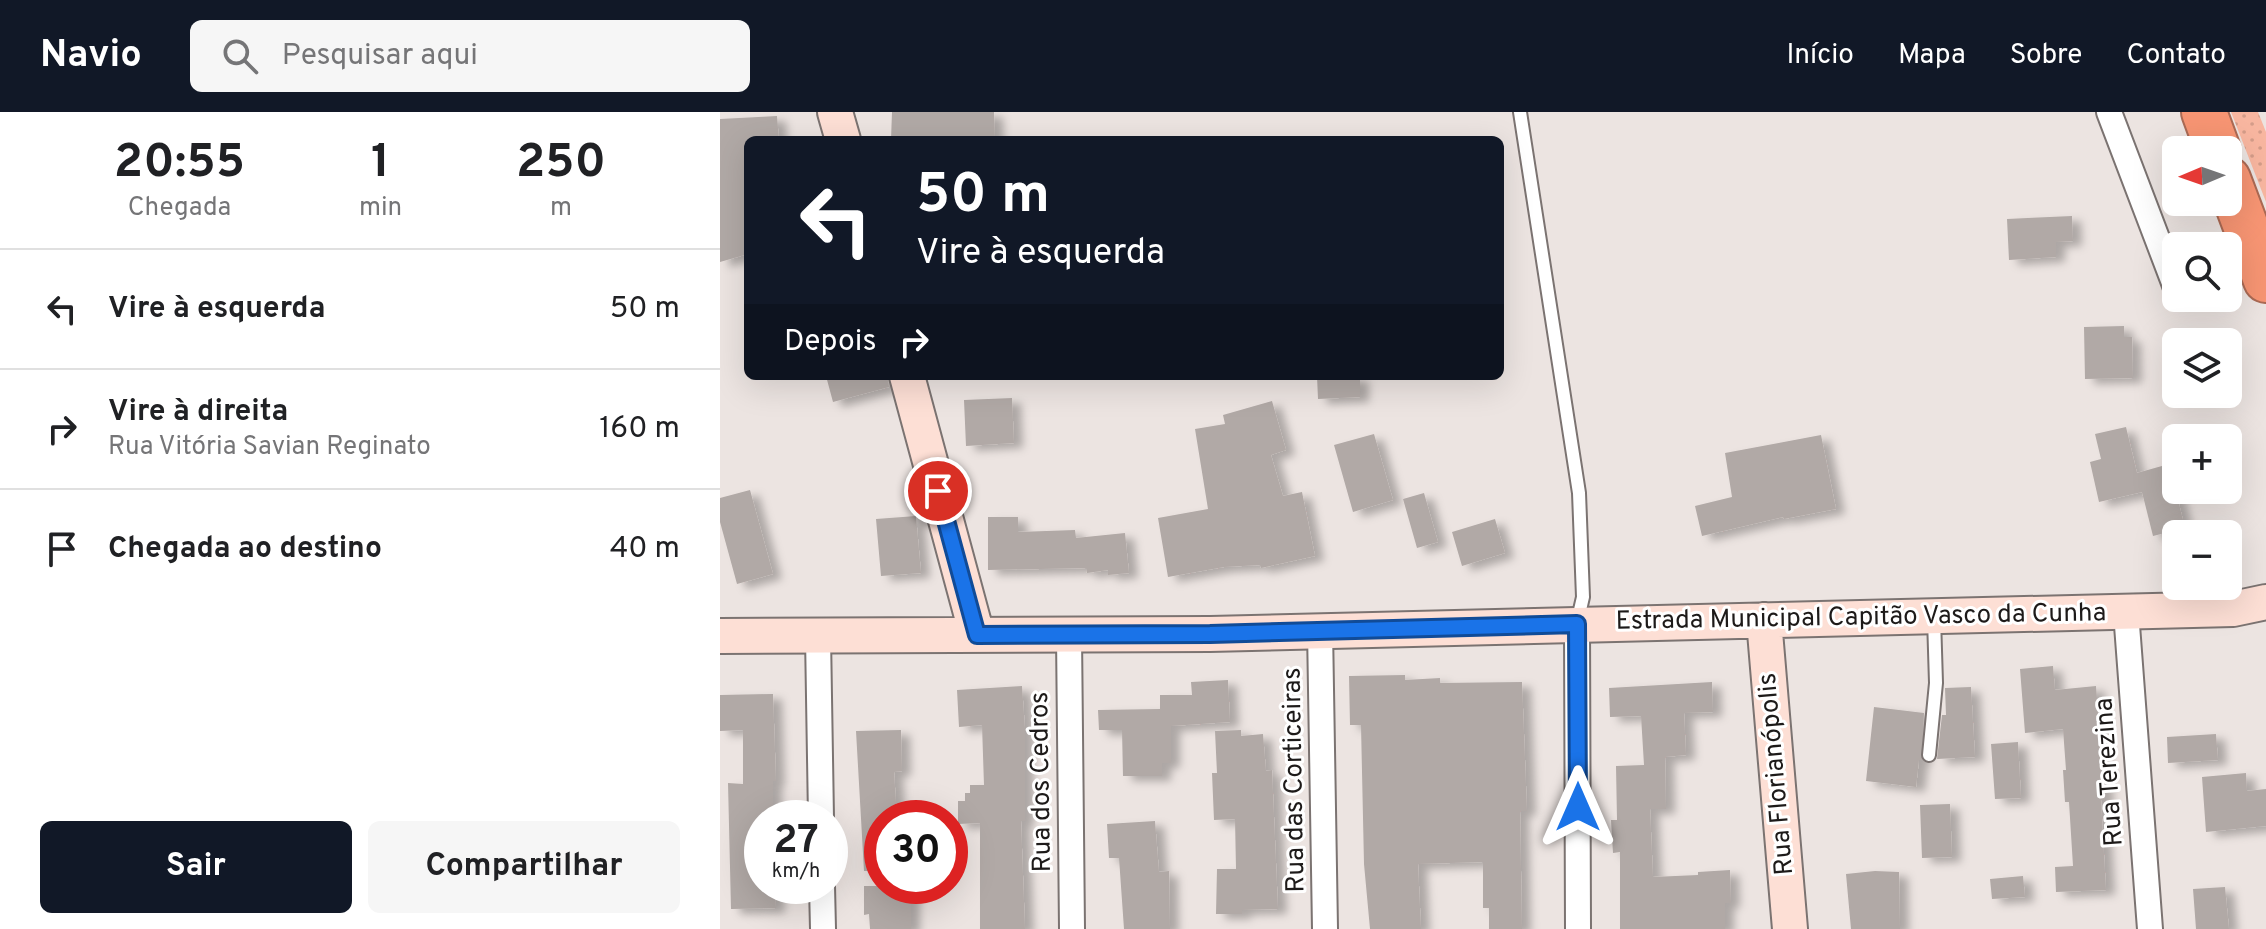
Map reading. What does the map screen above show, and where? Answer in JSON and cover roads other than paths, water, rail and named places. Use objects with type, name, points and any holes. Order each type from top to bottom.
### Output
[{"type":"highway","points":[[2204,112],[2213,136]]},
{"type":"highway","points":[[2242,216],[2266,280]]},
{"type":"main road","points":[[835,112],[842,136]]},
{"type":"main road","points":[[908,380],[977,635]]},
{"type":"main road","name":"Estrada Municipal Capitão Vasco da Cunha","points":[[720,636],[1210,634],[2255,609]]},
{"type":"main road","name":"Rua Florianópolis","points":[[1764,620],[1790,929]]},
{"type":"street","points":[[2109,112],[2162,251]]},
{"type":"street","name":"Rua Terezina","points":[[2126,612],[2150,929]]},
{"type":"street","points":[[1577,624],[1578,929]]},
{"type":"street","name":"Rua das Corticeiras","points":[[1320,629],[1325,929]]},
{"type":"street","name":"Rua dos Cedros","points":[[1069,635],[1072,929]]},
{"type":"street","points":[[818,636],[821,800]]},
{"type":"street","points":[[822,904],[823,929]]},
{"type":"lane","points":[[1520,112],[1579,493],[1583,597],[1577,624]]},
{"type":"lane","points":[[1929,755],[1936,683],[1934,616]]}]
